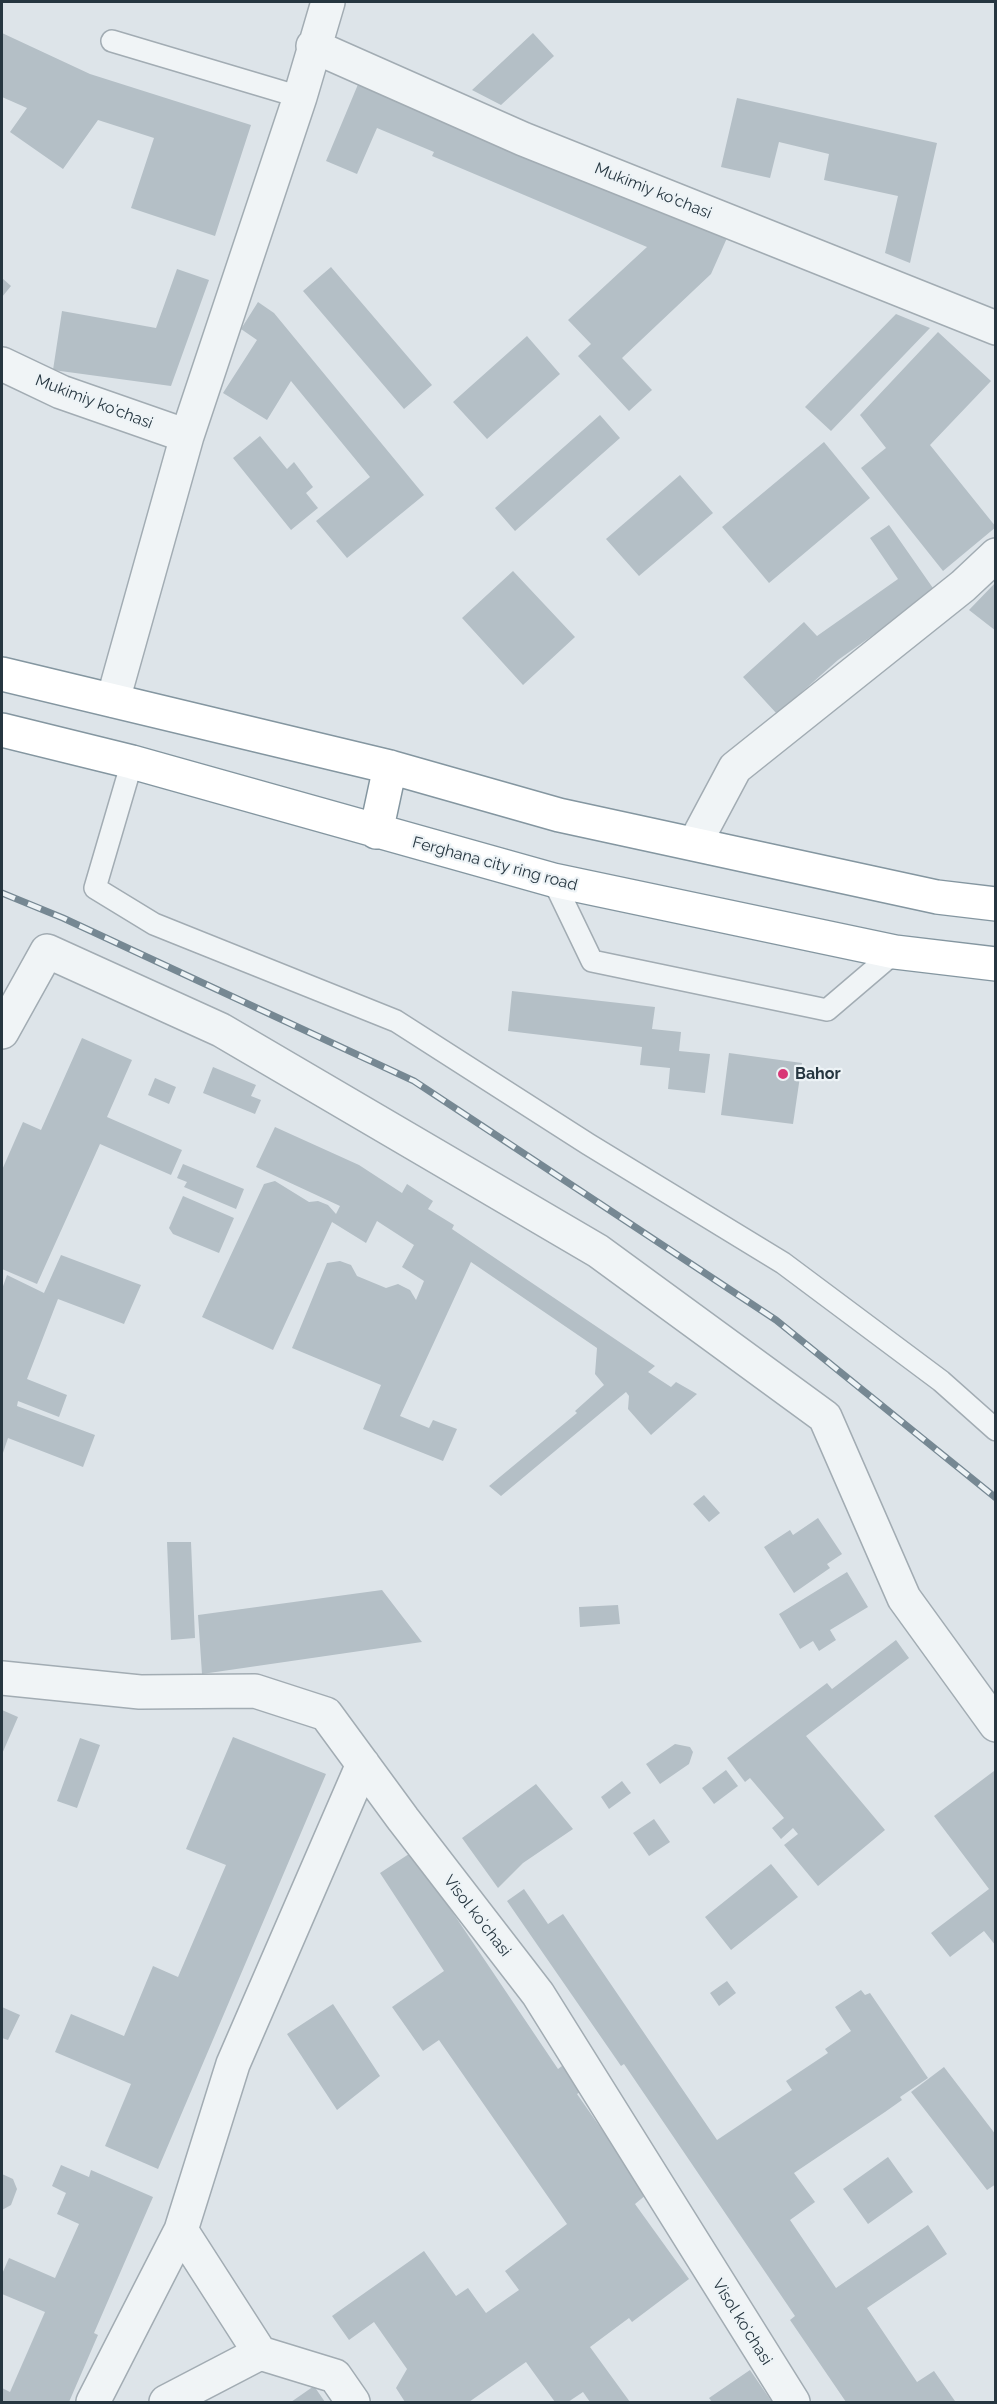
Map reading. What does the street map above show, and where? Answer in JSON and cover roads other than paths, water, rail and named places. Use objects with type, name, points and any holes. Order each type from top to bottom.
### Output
[{"type":"highway","points":[[2,674],[390,767],[559,815],[937,897],[996,904]]},
{"type":"highway","name":"Ferghana city ring road","points":[[2,730],[132,762],[553,880],[895,952],[996,963]]},
{"type":"highway","points":[[376,832],[390,767]]},
{"type":"street","points":[[113,700],[187,436],[300,97],[313,46],[328,2]]},
{"type":"street","name":"Mukimiy ko'chasi","points":[[313,46],[523,139],[996,328]]},
{"type":"street","name":"Mukimiy ko'chasi","points":[[2,364],[61,392],[187,436]]},
{"type":"street","points":[[695,843],[735,768],[954,593],[996,555]]},
{"type":"street","points":[[2,1032],[47,951],[221,1030],[598,1251],[825,1417],[904,1598],[996,1725]]},
{"type":"street","name":"Visol koʻchasi","points":[[2,1678],[140,1692],[255,1691],[326,1714],[538,1994],[793,2403]]},
{"type":"street","points":[[93,2403],[181,2230],[232,2064],[363,1764]]},
{"type":"street","points":[[181,2230],[260,2353],[335,2376],[353,2403]]},
{"type":"street","points":[[166,2403],[260,2353]]},
{"type":"lane","points":[[112,41],[300,97]]},
{"type":"lane","points":[[132,762],[95,888],[154,924],[396,1021],[588,1144],[783,1263],[942,1381],[996,1430]]},
{"type":"lane","points":[[553,880],[592,961],[827,1011],[895,952]]},
{"type":"railway","points":[[2,893],[63,918],[414,1081],[776,1320],[996,1498]]},
{"type":"place","name":"Bahor","points":[[783,1074]]}]
